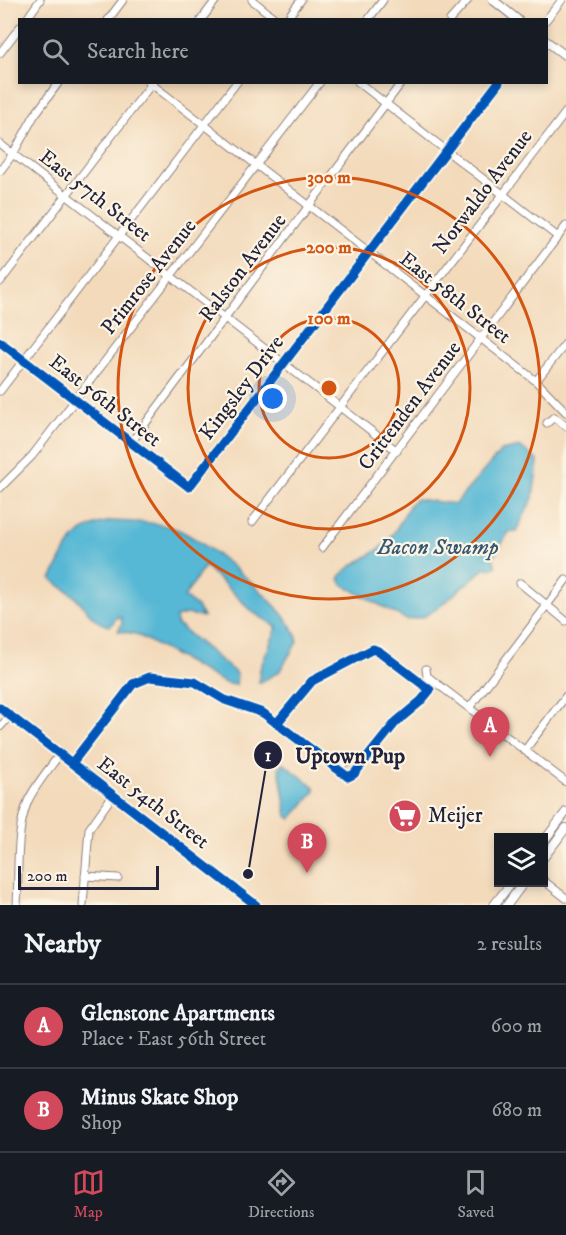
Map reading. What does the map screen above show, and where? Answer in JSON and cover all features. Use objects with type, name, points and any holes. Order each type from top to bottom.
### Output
[{"type":"main road","points":[[493,0],[516,18]]},
{"type":"main road","points":[[548,42],[566,56]]},
{"type":"main road","points":[[548,835],[566,812]]},
{"type":"main road","points":[[548,851],[566,828]]},
{"type":"main road","points":[[494,905],[508,887]]},
{"type":"main road","points":[[507,905],[520,887]]},
{"type":"street","points":[[27,18],[40,0]]},
{"type":"street","points":[[110,18],[123,0]]},
{"type":"street","points":[[202,18],[216,0]]},
{"type":"street","points":[[252,0],[274,18]]},
{"type":"street","points":[[288,18],[301,0]]},
{"type":"street","points":[[370,18],[383,0]]},
{"type":"street","points":[[452,18],[468,0]]},
{"type":"street","points":[[548,18],[562,0]]},
{"type":"street","points":[[2,47],[18,29]]},
{"type":"street","points":[[0,171],[13,154],[34,116],[58,84]]},
{"type":"street","points":[[0,282],[150,84]]},
{"type":"street","name":"East 58th Street","points":[[152,84],[536,381],[566,412]]},
{"type":"street","points":[[0,391],[235,84]]},
{"type":"street","name":"Primrose Avenue","points":[[0,488],[33,456],[318,84]]},
{"type":"street","points":[[361,84],[558,237]]},
{"type":"street","name":"Ralston Avenue","points":[[130,444],[401,84]]},
{"type":"street","name":"Kingsley Drive","points":[[189,487],[497,84]]},
{"type":"street","name":"Norwaldo Avenue","points":[[252,522],[566,112]]},
{"type":"street","name":"East 57th Street","points":[[0,144],[397,451]]},
{"type":"street","name":"Crittenden Avenue","points":[[322,548],[566,226]]},
{"type":"street","name":"East 56th Street","points":[[0,342],[189,487]]},
{"type":"street","points":[[536,381],[566,343]]},
{"type":"street","points":[[547,423],[554,417],[566,426]]},
{"type":"street","points":[[470,707],[566,579]]},
{"type":"street","points":[[520,583],[566,621]]},
{"type":"street","points":[[72,763],[133,684],[146,677],[191,681],[225,700],[257,710],[348,777],[353,775],[401,716],[419,703],[430,690],[381,652],[373,649],[312,681],[277,723]]},
{"type":"street","points":[[426,669],[427,676],[566,782]]},
{"type":"street","points":[[525,750],[566,696]]},
{"type":"street","name":"East 54th Street","points":[[0,708],[256,905]]},
{"type":"street","points":[[0,727],[10,716]]},
{"type":"street","points":[[17,905],[24,812],[37,785],[60,754]]},
{"type":"street","points":[[336,770],[348,760],[359,767]]},
{"type":"street","points":[[83,905],[89,829],[113,795]]},
{"type":"street","points":[[85,876],[118,878]]},
{"type":"street","points":[[548,885],[566,898]]},
{"type":"water","name":"Bacon Swamp","points":[[521,447],[538,461],[533,498],[516,531],[509,532],[493,557],[496,567],[490,569],[486,567],[438,608],[423,617],[407,620],[343,585],[339,579],[343,574],[389,540],[411,503],[417,499],[455,504],[501,451]]},
{"type":"water","points":[[111,521],[154,523],[179,530],[210,549],[265,595],[292,627],[298,641],[279,672],[259,683],[260,669],[277,627],[254,613],[205,566],[184,597],[197,607],[203,617],[187,614],[176,617],[177,624],[237,674],[236,685],[225,683],[136,634],[118,631],[122,624],[121,617],[117,617],[110,626],[95,620],[75,597],[51,579],[67,548],[79,534],[87,528]]},
{"type":"water","points":[[283,763],[314,787],[315,791],[291,819],[287,816],[279,767]]},
{"type":"cycle path","points":[[0,342],[189,487],[497,84]]},
{"type":"cycle path","points":[[72,763],[133,684],[150,677],[195,682],[225,700],[263,713],[348,777],[354,774],[396,722],[421,701],[430,690],[373,649],[312,681],[277,723]]},
{"type":"cycle path","points":[[0,708],[256,905]]},
{"type":"place","name":"Glenstone Apartments","points":[[490,757]]},
{"type":"place","name":"Meijer","points":[[405,816]]},
{"type":"place","name":"Minus Skate Shop","points":[[307,873]]},
{"type":"place","name":"Uptown Pup","points":[[248,874]]}]
